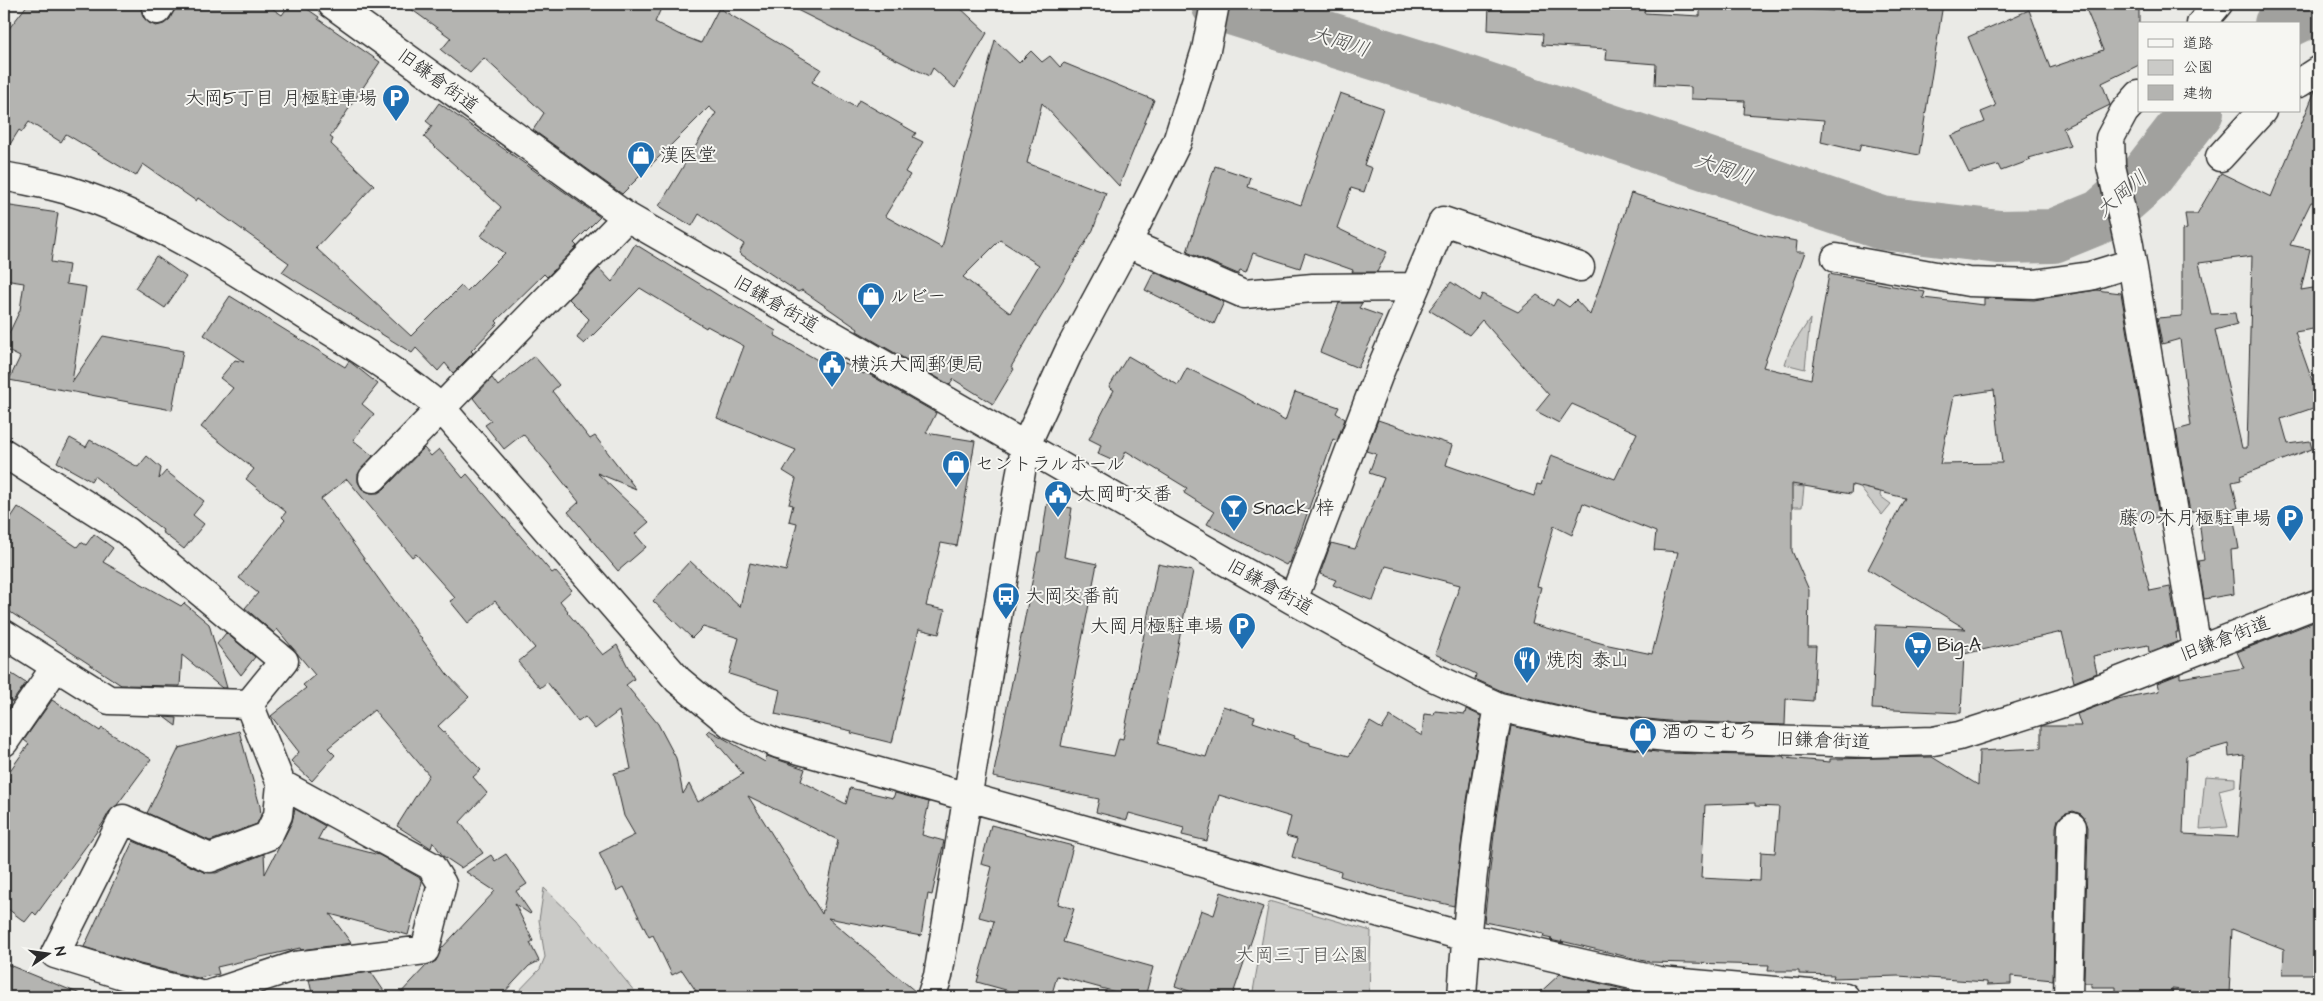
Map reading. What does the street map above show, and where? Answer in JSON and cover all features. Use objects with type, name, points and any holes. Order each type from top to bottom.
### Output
[{"type":"street","name":"旧鎌倉街道","points":[[332,4],[627,217],[1293,600],[1435,678],[1498,707],[1594,729],[1667,737],[1868,743],[1933,741],[1960,736],[2064,703],[2197,649],[2319,603]]},
{"type":"street","points":[[931,997],[938,976],[1025,447],[1070,349],[1128,243],[1177,142],[1206,50],[1215,4]]},
{"type":"street","points":[[2203,22],[2218,4]]},
{"type":"street","points":[[2300,82],[2319,70]]},
{"type":"street","points":[[2138,95],[2124,112],[2110,138],[2111,166],[2131,254],[2197,649]]},
{"type":"street","points":[[2220,157],[2261,112]]},
{"type":"street","points":[[4,176],[70,191],[130,214],[180,240],[288,304],[394,372],[441,408],[678,680],[731,724],[779,744],[1161,849],[1466,937],[1659,981],[1846,997]]},
{"type":"street","points":[[372,478],[627,217]]},
{"type":"street","points":[[1293,600],[1414,286],[1443,221],[1580,267]]},
{"type":"street","points":[[1128,243],[1244,294],[1313,288],[1414,286]]},
{"type":"street","points":[[1836,258],[1969,282],[2025,283],[2090,276],[2131,254]]},
{"type":"street","points":[[4,453],[127,531],[284,661],[249,704]]},
{"type":"street","points":[[4,634],[55,668],[109,700],[249,704]]},
{"type":"street","points":[[4,742],[55,668]]},
{"type":"street","points":[[249,704],[280,784],[278,816],[268,836],[210,858],[123,819],[55,954],[136,979],[205,996],[295,966],[425,950],[442,884],[431,866],[280,784]]},
{"type":"street","points":[[1462,997],[1466,937],[1489,757],[1498,707]]},
{"type":"street","points":[[2068,997],[2072,827]]},
{"type":"green space","points":[[1810,319],[1805,369],[1785,364],[1790,349]]},
{"type":"green space","points":[[1870,448],[1886,453],[1880,496],[1891,504],[1882,515],[1861,489]]},
{"type":"green space","points":[[1766,483],[1804,487],[1802,507],[1769,507]]},
{"type":"green space","points":[[2205,776],[2235,778],[2235,786],[2219,790],[2228,827],[2200,829]]},
{"type":"green space","points":[[544,888],[576,919],[639,997],[513,997],[540,969],[545,957],[539,920]]},
{"type":"green space","name":"大岡三丁目公園","points":[[1269,901],[1371,931],[1369,997],[1252,997]]},
{"type":"building","points":[[28,4],[143,4],[141,9],[143,17],[149,23],[156,26],[164,24],[170,19],[176,4],[266,4],[282,15],[290,4],[300,4],[319,17],[318,19],[380,62],[330,137],[333,139],[331,144],[374,185],[316,248],[411,336],[461,286],[467,291],[505,253],[481,236],[501,207],[424,137],[432,126],[426,121],[439,103],[600,217],[574,243],[577,246],[547,277],[544,274],[496,321],[498,323],[453,373],[445,363],[438,371],[416,348],[412,353],[282,272],[289,263],[198,198],[196,201],[143,164],[136,176],[66,134],[61,142],[29,122],[22,132],[19,130],[4,154],[4,35]]},
{"type":"building","points":[[404,4],[663,4],[655,22],[701,43],[719,8],[821,69],[812,82],[855,107],[859,100],[916,133],[913,137],[923,142],[905,172],[910,175],[885,216],[942,248],[995,40],[1019,63],[1031,51],[1042,62],[1050,56],[1060,67],[1064,63],[1154,100],[1119,186],[1042,103],[1027,163],[1106,193],[1093,230],[1011,367],[1014,369],[993,404],[953,379],[950,385],[857,331],[858,329],[802,290],[798,292],[739,253],[744,244],[699,214],[692,226],[659,206],[716,113],[709,107],[622,194],[533,130],[544,113],[484,58],[470,73],[441,50],[451,38]],"holes":[[[1000,240],[1039,265],[1010,313],[963,277]]]},
{"type":"building","points":[[785,4],[956,4],[987,33],[955,88],[933,68],[929,76]]},
{"type":"building","points":[[1489,4],[1645,4],[1644,13],[1700,16],[1700,4],[1730,4],[1833,11],[1835,4],[1943,4],[1919,155],[1861,144],[1859,151],[1821,142],[1824,120],[1744,114],[1745,101],[1691,99],[1691,87],[1655,85],[1656,64],[1606,60],[1607,49],[1542,45],[1543,34],[1488,30]]},
{"type":"building","points":[[2084,4],[2139,4],[2138,65],[2102,83],[2110,105],[2063,128],[2070,146],[2029,158],[2031,160],[2001,171],[1998,165],[1969,173],[1951,136],[1985,122],[1981,112],[1996,106],[1968,37],[2029,10],[2050,68],[2103,50]]},
{"type":"building","points":[[2319,88],[2319,203],[2311,202],[2290,245],[2310,249],[2301,290],[2319,287],[2319,328],[2295,332],[2319,400],[2319,406],[2281,419],[2288,444],[2310,441],[2312,449],[2240,476],[2241,480],[2232,482],[2238,508],[2232,509],[2239,549],[2231,550],[2234,594],[2204,599],[2198,561],[2204,560],[2198,511],[2190,512],[2176,430],[2191,426],[2180,339],[2162,344],[2157,318],[2182,316],[2182,230],[2187,229],[2185,214],[2197,214],[2221,173],[2271,197],[2315,91]],"holes":[[[2252,256],[2247,448],[2242,448],[2215,330],[2237,324],[2235,313],[2211,314],[2199,263]]]},
{"type":"building","points":[[1340,93],[1383,108],[1364,165],[1372,168],[1364,192],[1351,188],[1337,228],[1387,252],[1377,272],[1352,272],[1353,270],[1305,253],[1300,268],[1253,253],[1246,272],[1240,270],[1238,274],[1187,252],[1215,166],[1251,178],[1248,187],[1301,205]]},
{"type":"building","points":[[1631,193],[1766,236],[1797,241],[1796,252],[1805,252],[1763,367],[1811,379],[1829,274],[1925,292],[1923,298],[1984,305],[1984,298],[2034,300],[2096,290],[2121,293],[2159,517],[2133,521],[2150,591],[2170,587],[2178,632],[2176,632],[2177,642],[2149,652],[2148,645],[2093,656],[2097,673],[2074,682],[2062,632],[1964,654],[1961,713],[1872,709],[1876,625],[1966,629],[1868,569],[1905,498],[1852,485],[1851,494],[1792,484],[1792,551],[1809,590],[1808,646],[1816,646],[1813,701],[1786,699],[1785,725],[1668,721],[1597,714],[1504,692],[1475,679],[1476,674],[1435,654],[1460,585],[1386,566],[1373,601],[1333,585],[1336,580],[1320,574],[1331,543],[1355,549],[1384,478],[1369,473],[1376,454],[1366,451],[1378,420],[1452,445],[1446,465],[1534,496],[1537,484],[1541,485],[1551,455],[1615,479],[1637,433],[1572,404],[1559,423],[1536,411],[1549,395],[1482,320],[1469,335],[1429,310],[1451,282],[1479,301],[1482,294],[1518,312],[1537,295],[1553,306],[1557,299],[1569,307],[1576,300],[1590,315]],"holes":[[[1994,390],[2002,463],[1940,464],[1954,396]],[[1583,503],[1656,532],[1654,550],[1678,552],[1652,654],[1604,644],[1532,624],[1541,587],[1537,586],[1554,526],[1572,535]]]},
{"type":"building","points":[[4,205],[58,213],[51,262],[69,265],[66,284],[86,287],[72,382],[103,336],[183,351],[172,410],[9,380],[20,357],[4,349],[4,344],[20,310],[24,283],[4,280]]},
{"type":"building","points":[[635,244],[776,331],[774,335],[835,370],[840,361],[864,374],[865,372],[936,413],[926,433],[975,441],[957,546],[941,543],[926,606],[945,610],[939,634],[919,629],[892,743],[851,733],[852,731],[775,714],[780,690],[729,674],[739,638],[703,627],[692,638],[653,601],[690,561],[740,607],[750,563],[786,571],[797,523],[789,521],[793,505],[789,504],[796,479],[783,471],[796,450],[717,418],[744,346],[707,326],[706,328],[640,288],[584,344],[577,338],[589,319],[569,299],[599,268],[612,282]]},
{"type":"building","points":[[156,256],[186,277],[165,308],[135,288]]},
{"type":"building","points":[[1154,272],[1224,302],[1214,324],[1145,290]]},
{"type":"building","points":[[230,296],[345,367],[349,361],[378,384],[362,404],[374,414],[353,440],[373,456],[358,474],[358,482],[362,489],[370,493],[378,493],[424,448],[431,456],[439,449],[463,478],[467,474],[552,573],[555,571],[572,590],[560,601],[603,655],[617,645],[634,679],[626,685],[658,724],[676,758],[683,794],[689,784],[698,802],[743,774],[707,732],[709,730],[765,762],[767,756],[805,769],[801,781],[846,804],[850,788],[893,798],[895,793],[929,802],[922,835],[944,841],[932,895],[928,894],[921,936],[828,918],[916,992],[916,997],[700,997],[682,970],[672,975],[653,935],[649,937],[624,887],[617,891],[599,853],[635,835],[624,816],[614,773],[631,769],[619,711],[595,729],[585,717],[578,722],[547,682],[540,688],[518,662],[535,648],[495,601],[468,623],[450,601],[455,598],[416,554],[412,557],[347,479],[321,499],[447,674],[469,697],[438,726],[481,770],[473,777],[487,793],[460,822],[483,853],[461,868],[443,856],[433,842],[431,848],[397,826],[429,775],[374,710],[328,748],[335,755],[312,781],[291,761],[299,752],[271,716],[306,688],[303,685],[315,675],[277,629],[274,633],[245,608],[258,593],[239,578],[285,520],[282,517],[286,512],[246,479],[254,469],[201,427],[233,388],[220,378],[235,360],[244,362],[204,335]],"holes":[[[748,796],[838,840],[822,914]]]},
{"type":"building","points":[[1339,303],[1362,303],[1359,308],[1382,316],[1358,368],[1320,352]]},
{"type":"building","points":[[534,356],[559,385],[552,391],[590,439],[595,436],[636,489],[597,473],[649,522],[635,534],[646,547],[618,571],[568,512],[579,502],[548,463],[523,434],[504,449],[485,425],[491,421],[473,398],[492,378],[498,386]]},
{"type":"building","points":[[1128,356],[1178,385],[1187,368],[1243,396],[1285,421],[1295,392],[1339,407],[1336,413],[1345,419],[1337,441],[1333,439],[1290,563],[1288,562],[1286,565],[1207,524],[1214,512],[1184,493],[1187,488],[1126,451],[1120,464],[1098,454],[1101,445],[1089,439],[1114,390],[1109,387]]},
{"type":"building","points":[[70,438],[86,447],[90,440],[138,467],[147,456],[161,468],[159,479],[166,471],[204,501],[193,515],[204,524],[184,549],[162,532],[163,530],[94,476],[91,481],[57,462]]},
{"type":"building","points":[[1047,504],[1072,508],[1064,557],[1097,564],[1061,746],[1114,756],[1119,738],[1123,739],[1158,564],[1193,571],[1158,744],[1206,757],[1223,706],[1255,717],[1253,722],[1295,736],[1294,738],[1310,743],[1310,745],[1349,756],[1370,722],[1382,729],[1390,716],[1422,736],[1424,714],[1434,715],[1435,711],[1465,714],[1466,709],[1481,716],[1465,813],[1454,906],[1381,889],[1340,876],[1341,872],[1292,857],[1297,839],[1286,836],[1291,817],[1219,795],[1207,841],[1182,835],[1184,828],[1129,813],[1127,820],[1096,812],[1099,799],[993,777],[1038,552],[1040,552]]},
{"type":"building","points":[[18,507],[77,547],[81,542],[86,545],[94,534],[113,548],[103,562],[181,606],[184,603],[209,624],[227,688],[222,688],[182,655],[180,686],[121,685],[4,608],[4,528]]},
{"type":"building","points":[[2319,620],[2319,974],[2283,974],[2284,949],[2232,929],[2229,995],[2172,989],[2172,996],[2116,997],[2116,987],[2091,987],[2091,983],[2084,983],[2088,827],[2081,814],[2073,811],[2064,814],[2058,819],[2056,827],[2053,980],[2011,976],[2011,984],[1987,985],[1987,982],[1898,976],[1833,978],[1834,975],[1799,974],[1799,971],[1768,971],[1769,965],[1649,962],[1550,940],[1552,939],[1543,937],[1544,934],[1484,922],[1496,817],[1511,726],[1591,744],[1665,753],[1784,756],[1784,758],[1830,762],[1830,759],[1932,757],[1978,785],[1979,751],[2041,748],[2041,726],[2081,726],[2077,714],[2117,699],[2159,691],[2157,683],[2180,674],[2180,678],[2244,668],[2237,652]],"holes":[[[2228,744],[2229,757],[2244,755],[2238,837],[2183,834],[2186,756]],[[1755,803],[1755,806],[1779,807],[1775,853],[1761,852],[1760,881],[1701,878],[1705,805]]]},
{"type":"building","points":[[226,633],[255,657],[241,675],[217,644]]},
{"type":"building","points":[[4,669],[26,683],[12,702],[4,697]]},
{"type":"building","points":[[52,700],[100,731],[102,728],[151,759],[117,805],[109,812],[36,915],[33,912],[25,922],[4,906],[4,788],[10,779],[6,776],[29,744],[24,740]]},
{"type":"building","points":[[164,717],[177,718],[176,726]]},
{"type":"building","points":[[239,731],[260,806],[261,815],[257,824],[210,841],[147,813],[179,748]]},
{"type":"building","points":[[295,809],[325,826],[318,839],[379,855],[420,878],[422,882],[408,935],[330,914],[351,943],[301,950],[300,948],[217,967],[219,974],[198,978],[140,964],[84,947],[133,841],[204,872],[216,873],[264,854],[265,874],[292,822]]},
{"type":"building","points":[[991,825],[1073,846],[1058,904],[1074,909],[1063,942],[1153,967],[1145,997],[1134,997],[1057,976],[1051,997],[1031,997],[977,982],[994,921],[979,917],[992,867],[981,864]]},
{"type":"building","points":[[506,854],[527,884],[516,891],[531,913],[515,904],[533,941],[530,943],[539,961],[529,966],[500,997],[397,997],[426,966],[436,961],[441,949],[495,891],[466,872],[491,855],[495,861]]},
{"type":"building","points":[[1221,892],[1263,907],[1232,997],[1206,997],[1175,986],[1201,910],[1214,915]]},
{"type":"building","points":[[4,963],[85,996],[85,997],[4,997]]},
{"type":"building","points":[[371,972],[388,997],[313,997],[309,980]]},
{"type":"building","points":[[1560,974],[1627,990],[1637,997],[1599,997],[1589,990],[1581,997],[1535,997]]},
{"type":"waterway","name":"大岡川","points":[[1218,4],[1448,76],[1882,223],[1999,237],[2053,236],[2102,216],[2145,178],[2196,112]]},
{"type":"waterway","name":"大岡川","points":[[2285,22],[2319,6]]},
{"type":"place","name":"大岡5丁目 月極駐車場","points":[[396,122]]},
{"type":"place","name":"漢医堂","points":[[641,179]]},
{"type":"place","name":"ルビー","points":[[871,320]]},
{"type":"place","name":"横浜大岡郵便局","points":[[832,388]]},
{"type":"place","name":"セントラルホール","points":[[956,488]]},
{"type":"place","name":"大岡町交番","points":[[1058,518]]},
{"type":"place","name":"Snack 梓","points":[[1234,532]]},
{"type":"place","name":"藤の木月極駐車場","points":[[2290,542]]},
{"type":"place","name":"大岡交番前","points":[[1006,620]]},
{"type":"place","name":"大岡月極駐車場","points":[[1242,650]]},
{"type":"place","name":"Big-A","points":[[1918,669]]},
{"type":"place","name":"焼肉 泰山","points":[[1527,684]]},
{"type":"place","name":"酒のこむろ","points":[[1643,756]]}]
